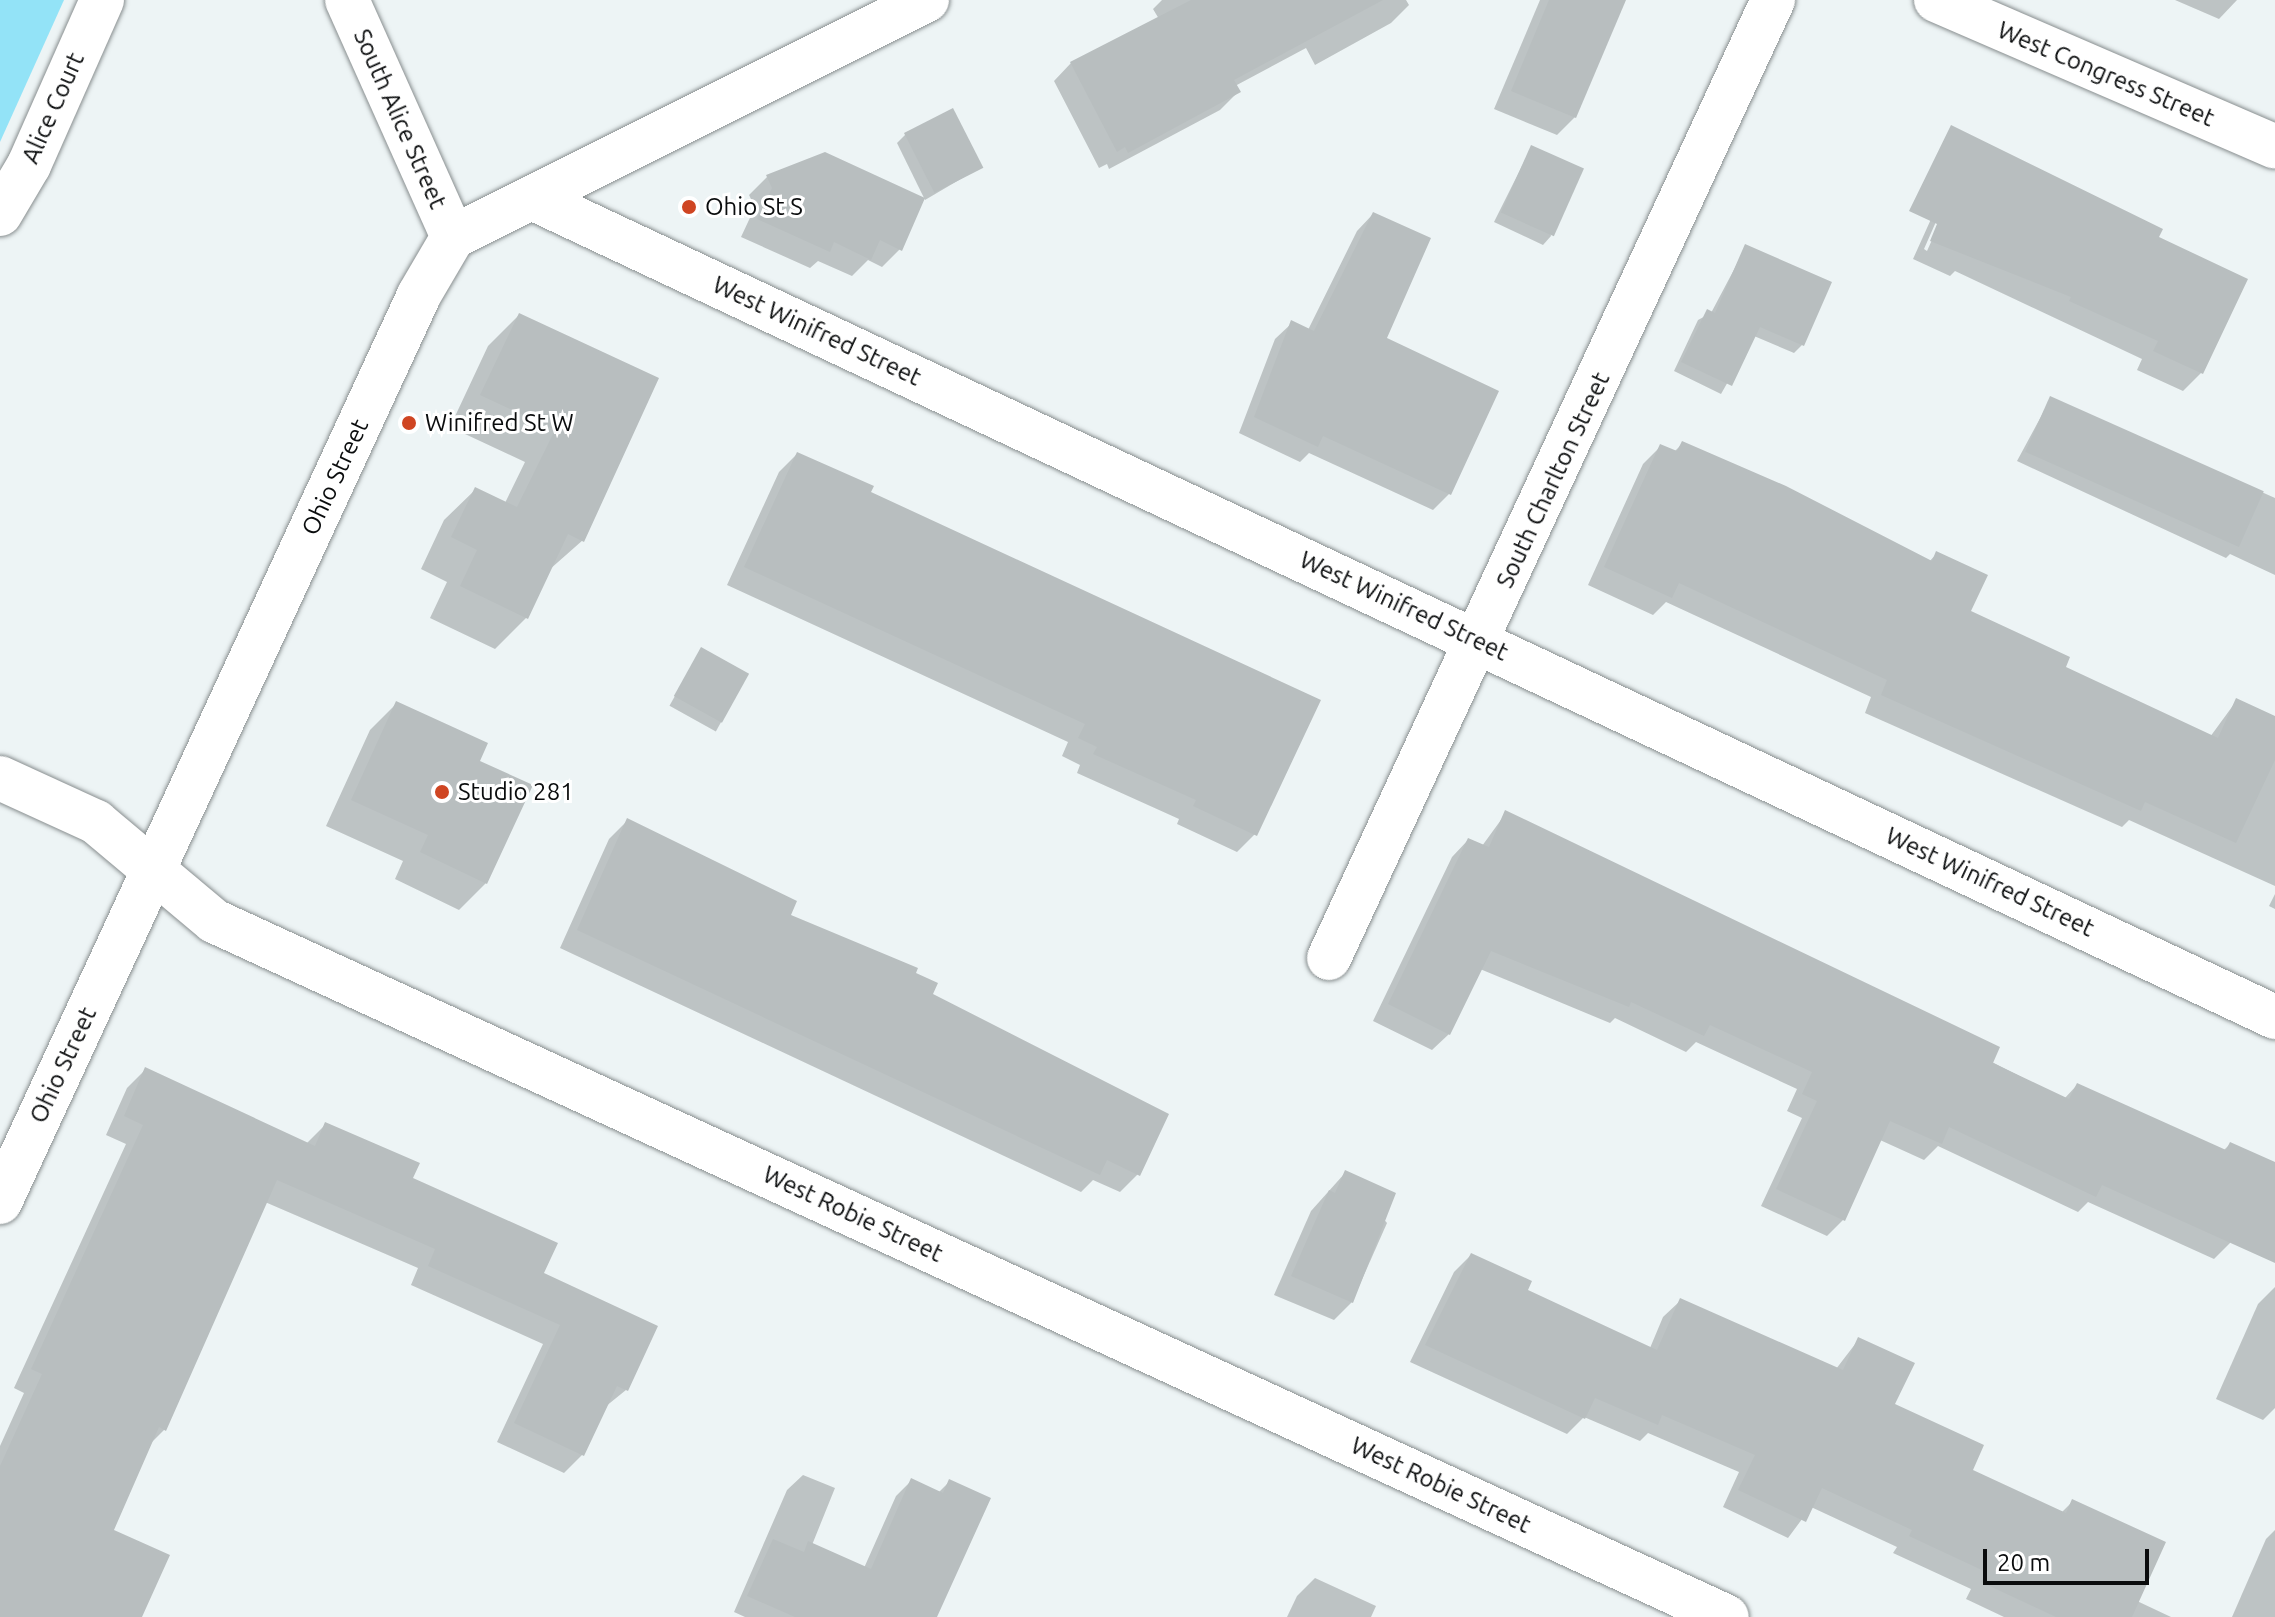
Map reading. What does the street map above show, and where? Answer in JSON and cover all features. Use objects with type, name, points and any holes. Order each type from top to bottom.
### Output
[{"type":"street","name":"Alice Court","points":[[0,214],[29,165],[102,0]]},
{"type":"street","name":"South Alice Street","points":[[347,0],[453,237]]},
{"type":"street","points":[[453,237],[927,0]]},
{"type":"street","name":"South Charlton Street","points":[[1329,958],[1479,641],[1773,0]]},
{"type":"street","name":"West Congress Street","points":[[1936,0],[2275,147]]},
{"type":"street","name":"West Winifred Street","points":[[532,198],[2275,1017]]},
{"type":"street","name":"Ohio Street","points":[[0,1202],[419,295],[453,237]]},
{"type":"street","name":"West Robie Street","points":[[0,778],[96,822],[153,873],[214,921],[1727,1617]]},
{"type":"shaded area","points":[[0,0],[64,0],[0,142]]},
{"type":"building","points":[[1191,0],[1383,0],[1234,80],[1241,92],[1128,153],[1125,147],[1117,152],[1070,62]]},
{"type":"building","points":[[1549,0],[1626,0],[1576,118],[1511,91]]},
{"type":"building","points":[[953,108],[983,168],[934,193],[904,133]]},
{"type":"building","points":[[1951,125],[2163,229],[2159,237],[2248,279],[2203,374],[2153,351],[2158,341],[2069,301],[2071,297],[1930,241],[1937,224],[1909,211]]},
{"type":"building","points":[[1531,145],[1584,169],[1554,236],[1501,213]]},
{"type":"building","points":[[825,152],[925,198],[902,251],[880,240],[871,260],[834,242],[830,252],[757,219],[772,188],[766,175]]},
{"type":"building","points":[[1373,212],[1431,238],[1387,338],[1499,391],[1451,495],[1323,436],[1318,447],[1254,417],[1291,320],[1314,331]]},
{"type":"building","points":[[1745,244],[1832,282],[1804,346],[1760,327],[1732,386],[1681,362],[1707,309],[1715,313]]},
{"type":"building","points":[[519,313],[659,378],[584,542],[568,534],[528,619],[460,586],[477,550],[451,537],[475,487],[517,507],[555,430],[480,395]]},
{"type":"building","points":[[2050,396],[2264,491],[2239,547],[2025,452]]},
{"type":"building","points":[[1682,441],[1786,486],[1932,561],[1936,551],[1988,575],[1971,611],[2070,657],[2066,667],[2218,738],[2236,698],[2275,716],[2275,760],[2236,843],[2145,802],[2141,811],[1881,695],[1887,680],[1679,583],[1672,598],[1604,567],[1660,444],[1677,451]]},
{"type":"building","points":[[797,452],[874,486],[871,492],[1321,700],[1257,836],[1193,806],[1196,800],[1093,754],[1097,747],[1078,738],[1085,724],[744,567]]},
{"type":"building","points":[[701,647],[749,674],[722,723],[674,696]]},
{"type":"building","name":"Studio 281","points":[[396,701],[488,743],[480,761],[533,785],[487,884],[420,852],[428,835],[351,800]]},
{"type":"building","points":[[1505,810],[2000,1047],[1993,1063],[2069,1099],[2077,1083],[2226,1150],[2230,1142],[2275,1162],[2275,1263],[2102,1185],[2096,1197],[1949,1127],[1942,1144],[1890,1121],[1845,1221],[1776,1189],[1817,1101],[1802,1094],[1812,1072],[1710,1025],[1704,1036],[1631,1002],[1629,1007],[1491,951],[1450,1035],[1388,1004],[1468,838],[1489,847]]},
{"type":"building","points":[[627,818],[797,901],[791,915],[918,968],[916,973],[938,983],[933,994],[1169,1114],[1140,1176],[1107,1160],[1100,1175],[577,930]]},
{"type":"building","points":[[145,1067],[315,1146],[325,1122],[420,1163],[413,1178],[558,1243],[544,1273],[658,1326],[628,1391],[617,1386],[584,1456],[514,1423],[560,1325],[428,1266],[435,1249],[277,1180],[166,1431],[159,1427],[114,1530],[170,1555],[142,1617],[0,1617],[0,1466],[42,1374],[31,1369],[143,1125],[124,1116]]},
{"type":"building","points":[[1345,1170],[1396,1193],[1353,1303],[1291,1276],[1329,1190],[1335,1193]]},
{"type":"building","points":[[1471,1253],[1532,1281],[1528,1290],[1657,1350],[1680,1298],[1843,1370],[1858,1337],[1915,1363],[1895,1404],[1984,1445],[1973,1470],[2066,1513],[2072,1499],[2166,1542],[2132,1617],[2056,1617],[1981,1582],[1986,1572],[1909,1536],[1912,1530],[1822,1488],[1806,1522],[1738,1490],[1755,1455],[1662,1415],[1658,1425],[1595,1398],[1585,1419],[1425,1345]]},
{"type":"building","points":[[911,1478],[943,1493],[949,1479],[991,1498],[937,1617],[795,1617],[747,1596],[773,1539],[804,1552],[808,1541],[871,1569]]},
{"type":"place","name":"Ohio St S","points":[[689,207]]},
{"type":"place","name":"Winifred St W","points":[[409,423]]},
{"type":"place","name":"Studio 281","points":[[442,792]]}]
